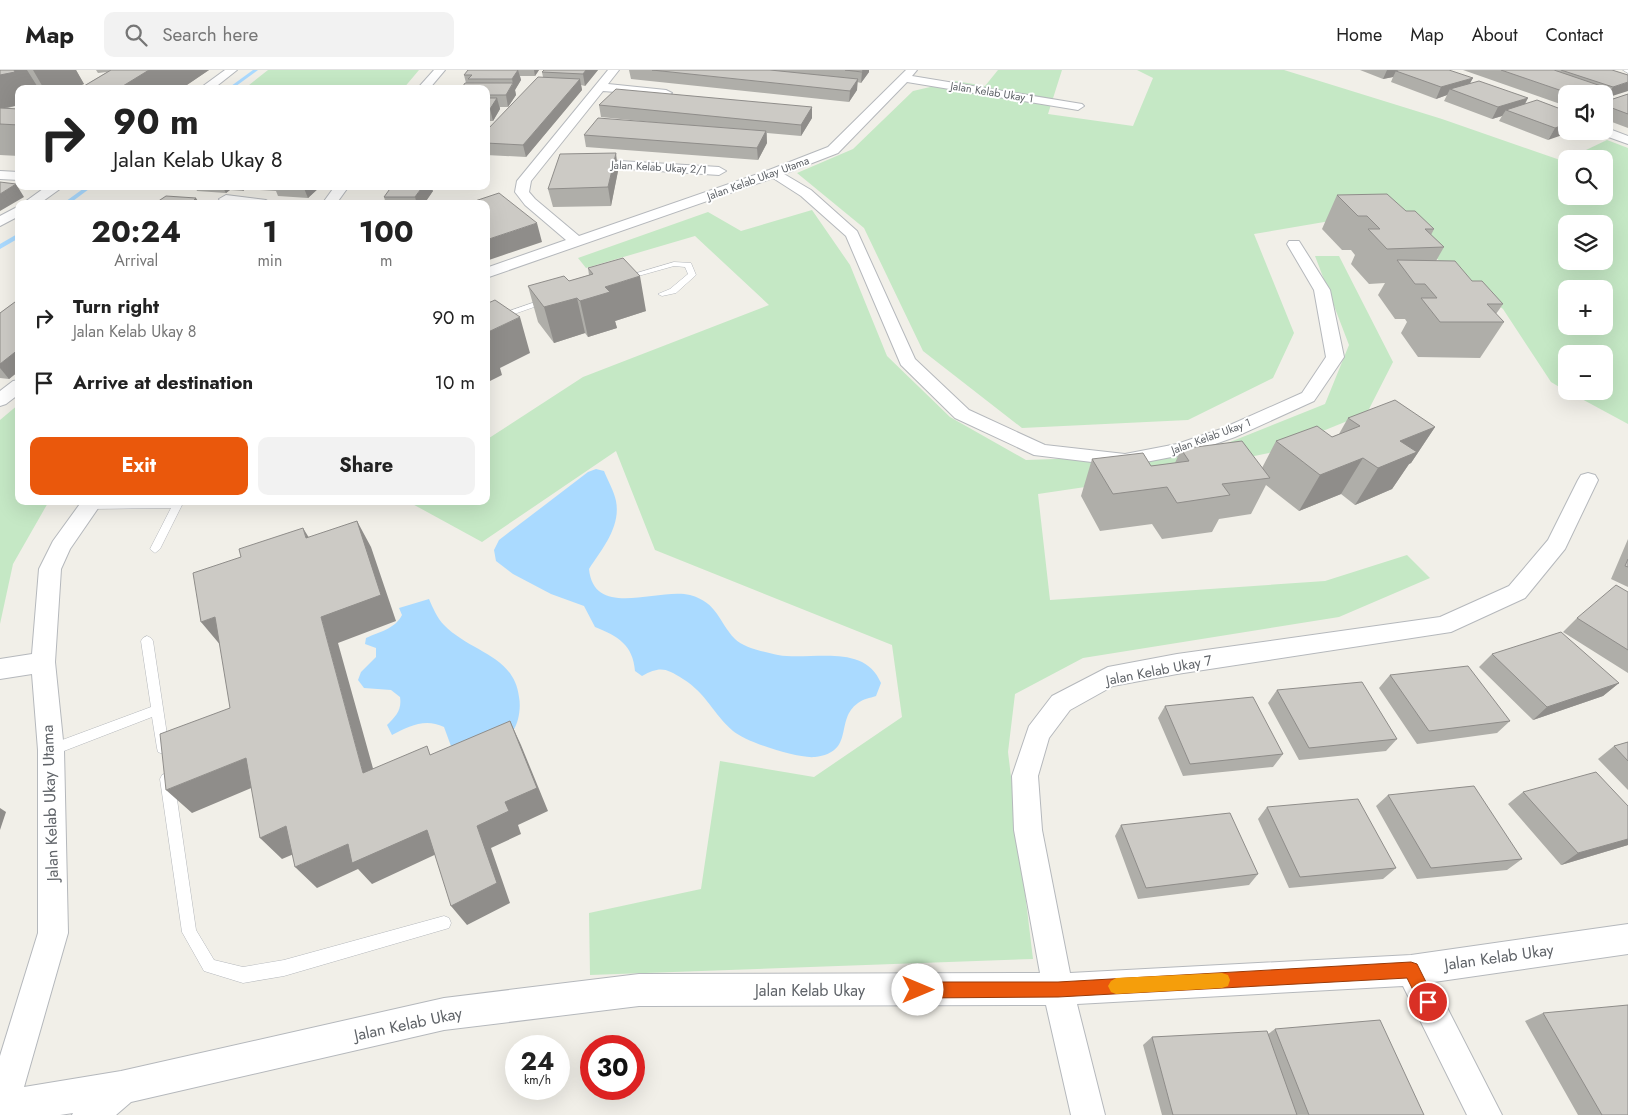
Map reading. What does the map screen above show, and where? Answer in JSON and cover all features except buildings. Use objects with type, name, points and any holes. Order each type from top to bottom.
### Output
[{"type":"street","points":[[211,85],[232,70]]},
{"type":"street","points":[[427,85],[440,70]]},
{"type":"street","points":[[576,241],[530,202],[522,192],[524,181],[614,70]]},
{"type":"street","name":"Jalan Kelab Ukay 1","points":[[909,74],[1078,106]]},
{"type":"street","name":"Jalan Kelab Ukay Utama","points":[[490,272],[774,173],[833,150],[909,74]]},
{"type":"street","points":[[600,87],[678,94]]},
{"type":"street","points":[[1613,134],[1628,140]]},
{"type":"street","points":[[539,161],[558,162]]},
{"type":"street","name":"Jalan Kelab Ukay 2/1","points":[[577,163],[719,171]]},
{"type":"street","name":"Jalan Kelab Ukay 1","points":[[774,173],[806,193],[852,234],[907,361],[962,414],[1041,451],[1125,460],[1180,450],[1228,433],[1308,397],[1336,357],[1322,290],[1294,244]]},
{"type":"street","points":[[0,175],[15,176]]},
{"type":"street","points":[[35,200],[51,190]]},
{"type":"street","points":[[226,199],[234,200]]},
{"type":"street","points":[[0,222],[15,213]]},
{"type":"street","points":[[0,400],[15,388]]},
{"type":"street","name":"Jalan Kelab Ukay 7","points":[[1088,1115],[1058,990],[1028,830],[1025,776],[1038,734],[1061,703],[1108,678],[1116,676],[1177,664],[1443,626],[1517,592],[1557,544],[1588,480]]},
{"type":"street","name":"Jalan Kelab Ukay Utama","points":[[1,1110],[53,932],[51,750],[43,662],[50,569],[61,546],[90,505]]},
{"type":"street","points":[[0,669],[43,662]]},
{"type":"street","name":"Jalan Kelab Ukay","points":[[1,1110],[121,1088],[444,1014],[639,990],[1058,990],[1411,970],[1628,939]]},
{"type":"street","points":[[1411,970],[1485,1115]]},
{"type":"street","points":[[89,1115],[121,1088]]},
{"type":"lane","points":[[619,279],[674,264],[688,265],[692,275],[672,290],[662,294]]},
{"type":"lane","points":[[490,321],[556,298]]},
{"type":"lane","points":[[156,549],[177,505]]},
{"type":"lane","points":[[147,641],[189,932],[209,966],[242,975],[284,968],[444,923]]},
{"type":"lane","points":[[51,750],[157,710]]},
{"type":"green space","points":[[268,70],[419,70],[406,85],[249,85]]},
{"type":"green space","points":[[998,70],[1062,70],[1048,114],[1133,126],[1153,78],[1137,70],[1284,70],[1442,119],[1558,159],[1558,205],[1613,205],[1613,150],[1586,150],[1607,140],[1628,148],[1628,424],[1584,400],[1613,400],[1613,345],[1558,345],[1558,386],[1551,382],[1503,309],[1377,213],[1254,234],[1294,333],[1273,378],[1188,420],[1022,428],[923,351],[864,228],[797,173],[853,149],[913,91],[956,81],[985,86]]},
{"type":"green space","points":[[812,210],[850,265],[887,356],[950,417],[1026,460],[1200,454],[1325,404],[1349,345],[1315,256],[1339,256],[1393,362],[1367,413],[1269,453],[1146,478],[1038,494],[1050,600],[1325,581],[1407,555],[1430,578],[1339,617],[1083,658],[1015,694],[1008,752],[1033,959],[590,975],[589,913],[701,889],[720,761],[814,777],[902,717],[892,645],[655,550],[616,451],[482,542],[414,505],[490,505],[490,437],[583,377],[769,305],[695,236],[586,268],[578,258],[708,212],[741,231]]},
{"type":"green space","points":[[15,407],[15,505],[47,505],[13,564],[0,624],[0,420]]},
{"type":"water","points":[[596,469],[604,471],[615,497],[617,511],[613,529],[605,546],[589,569],[594,584],[603,593],[615,598],[677,594],[690,595],[699,598],[712,608],[735,639],[749,647],[778,655],[850,658],[862,662],[873,670],[881,683],[876,696],[860,702],[851,710],[836,749],[828,754],[807,757],[772,749],[749,740],[733,731],[698,691],[677,675],[658,670],[642,676],[635,671],[634,662],[628,648],[611,634],[595,627],[584,606],[551,594],[513,574],[496,561],[494,550],[499,540],[588,472]]},
{"type":"water","points":[[429,599],[437,616],[444,625],[466,642],[489,655],[509,672],[519,697],[519,714],[513,731],[459,768],[444,727],[430,723],[417,724],[392,735],[387,725],[398,712],[400,697],[391,690],[364,688],[358,680],[361,672],[376,657],[376,648],[365,644],[366,638],[395,624],[402,615],[399,608]]},
{"type":"waterway","points":[[235,85],[256,70]]},
{"type":"waterway","points":[[71,200],[85,190]]},
{"type":"waterway","points":[[0,247],[15,238]]},
{"type":"slow traffic","points":[[1116,986],[1222,980]]},
{"type":"route","points":[[918,990],[1058,990],[1411,970],[1428,1002]]}]
